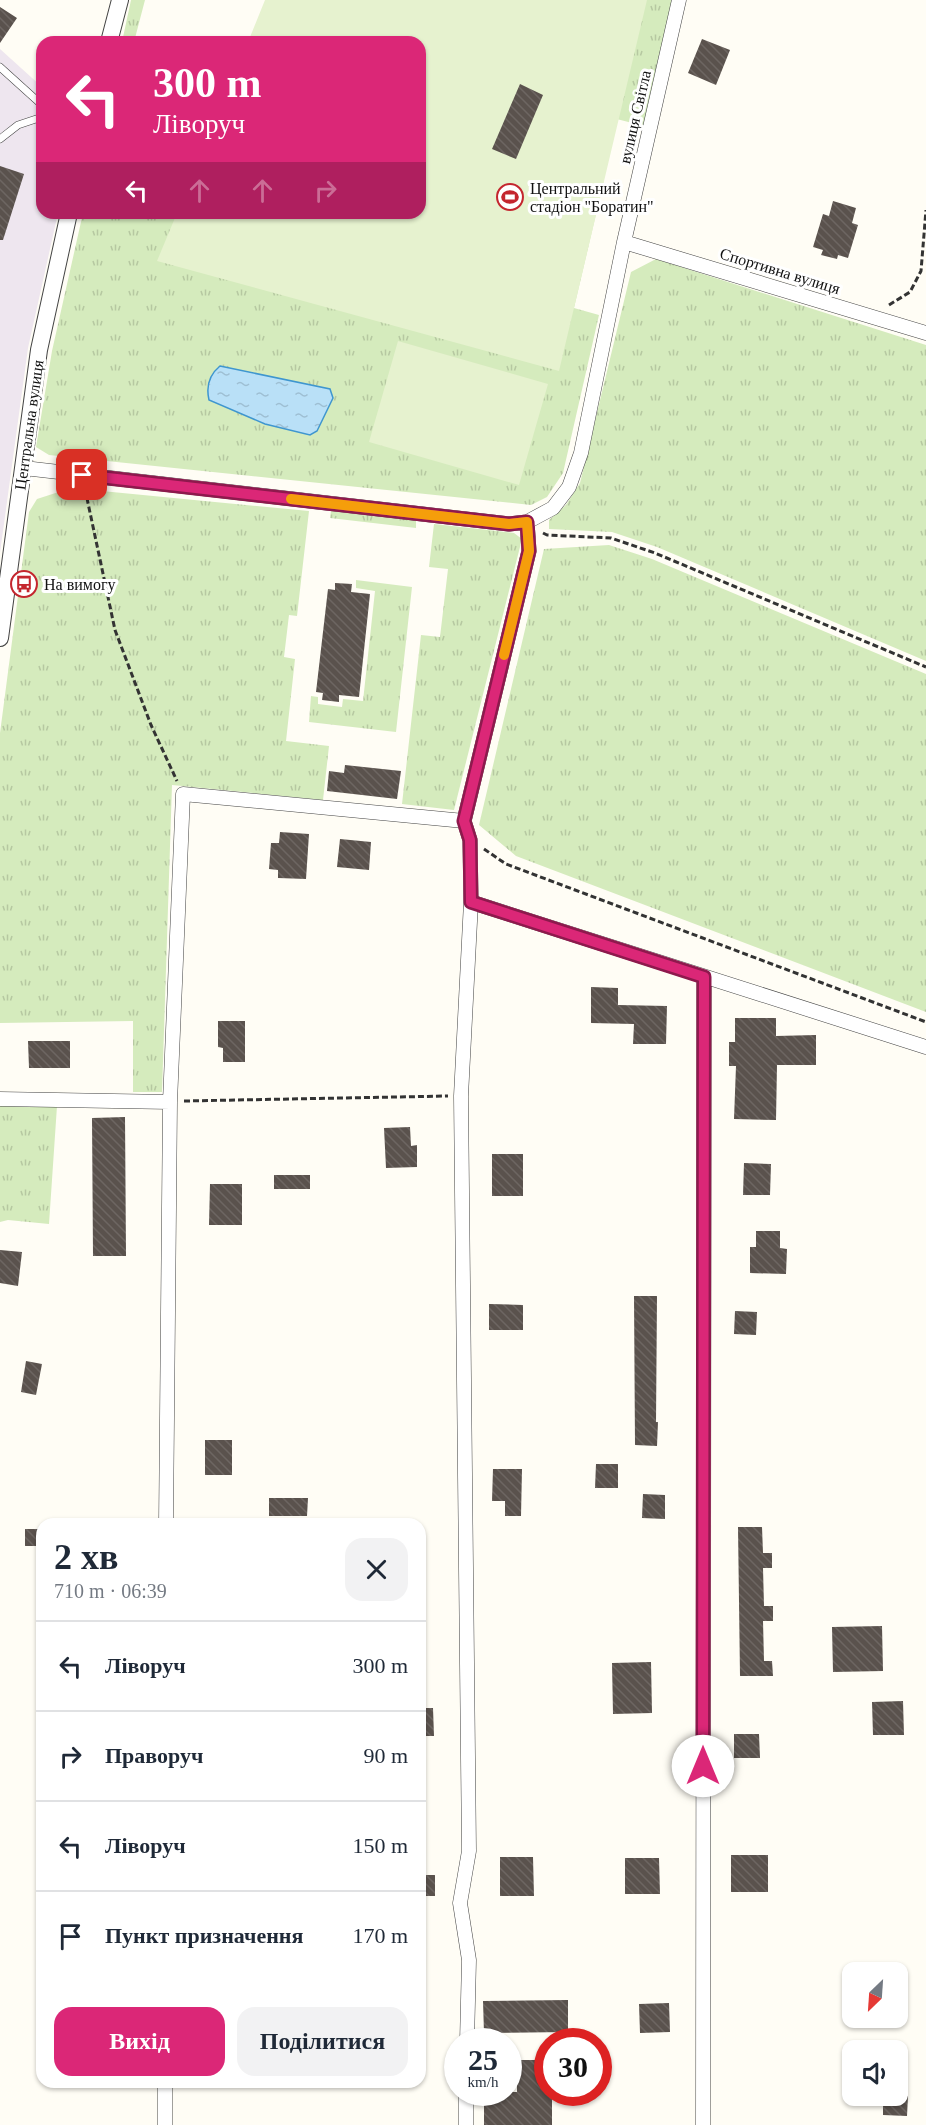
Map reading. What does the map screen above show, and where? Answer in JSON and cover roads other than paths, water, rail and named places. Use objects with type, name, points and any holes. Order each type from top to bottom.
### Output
[{"type":"street","points":[[111,36],[120,0]]},
{"type":"street","name":"вулиця Світла","points":[[527,522],[553,508],[569,487],[578,461],[624,242],[679,0]]},
{"type":"street","name":"Центральна вулиця","points":[[0,638],[39,350],[68,219]]},
{"type":"street","name":"Спортивна вулиця","points":[[624,242],[926,333]]},
{"type":"street","points":[[24,468],[509,524],[527,522],[529,551],[464,821],[470,840],[471,902],[461,1096],[469,1851],[460,1902],[469,1960],[467,2028]]},
{"type":"street","points":[[166,1518],[170,1102],[183,794],[464,821]]},
{"type":"street","points":[[471,902],[926,1047]]},
{"type":"street","points":[[703,2125],[704,977]]},
{"type":"street","points":[[0,1099],[170,1102]]},
{"type":"street","points":[[165,2088],[165,2125]]},
{"type":"street","points":[[466,2106],[466,2125]]},
{"type":"lane","points":[[0,67],[36,100]]},
{"type":"lane","points":[[0,138],[18,125],[36,119]]},
{"type":"water","points":[[220,366],[330,389],[333,398],[317,431],[310,435],[265,424],[209,400],[209,382],[213,373]]},
{"type":"place","name":"Центральний стадіон \"Боратин\"","points":[[510,197]]},
{"type":"place","name":"На вимогу","points":[[24,584]]}]
